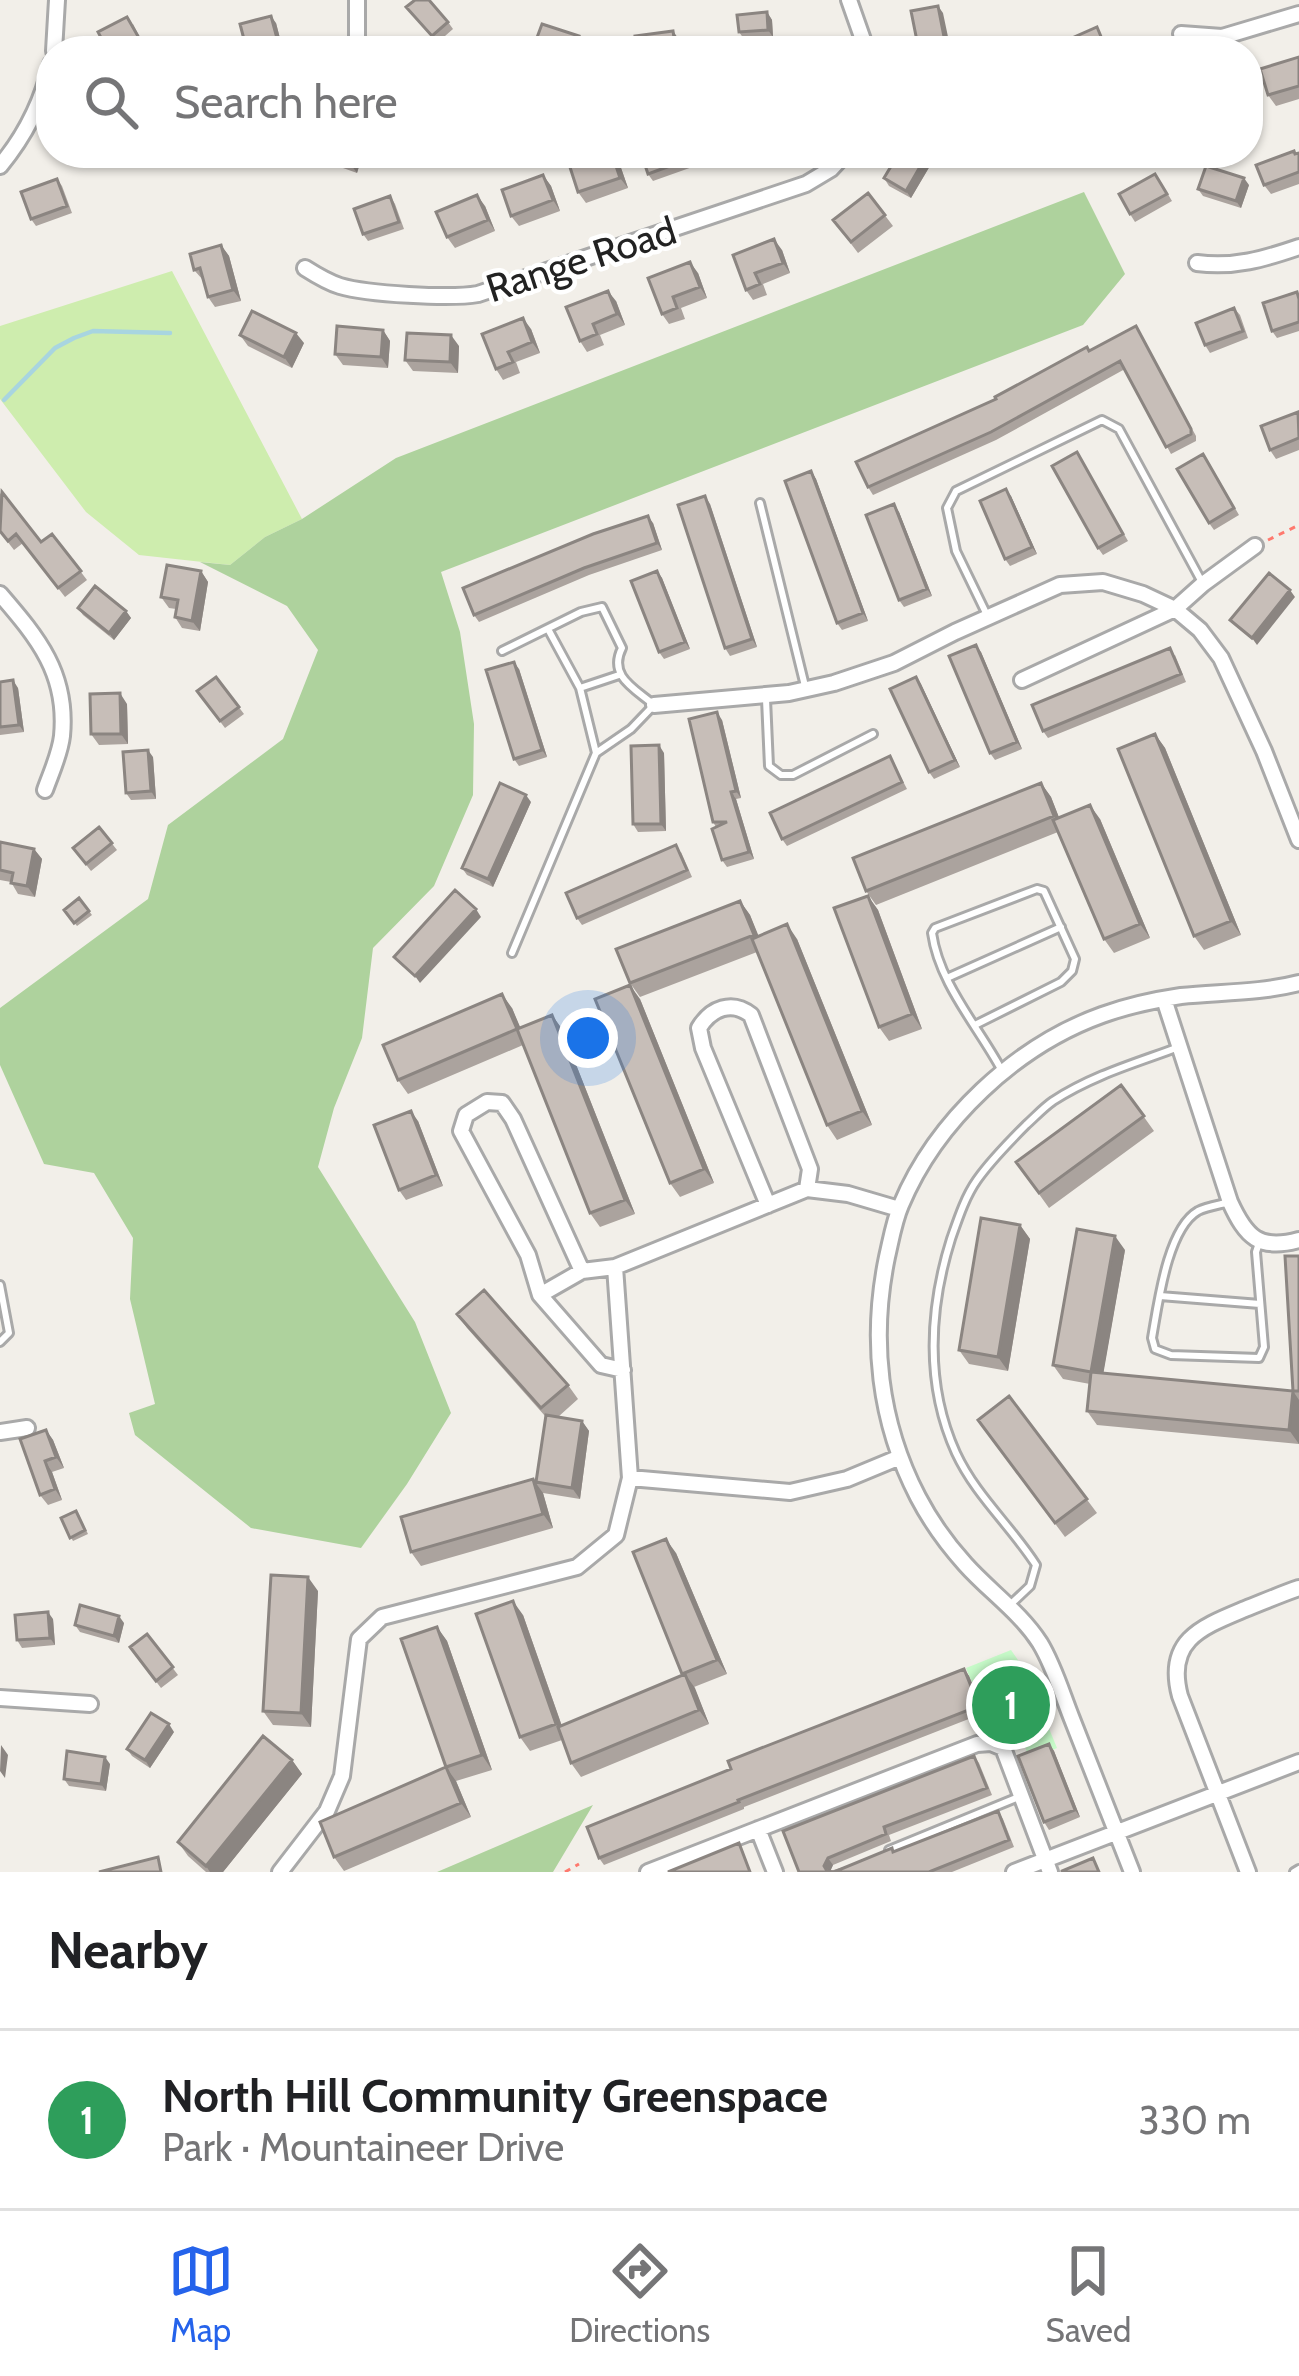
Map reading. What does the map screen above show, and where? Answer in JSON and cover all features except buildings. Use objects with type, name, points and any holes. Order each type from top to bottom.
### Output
[{"type":"street","points":[[54,36],[57,0]]},
{"type":"street","points":[[357,0],[357,36]]},
{"type":"street","points":[[849,0],[862,36]]},
{"type":"street","points":[[1228,36],[1299,14]]},
{"type":"street","points":[[1180,34],[1201,36]]},
{"type":"street","points":[[0,166],[36,110]]},
{"type":"street","name":"Range Road","points":[[305,268],[353,289],[478,294],[806,184],[831,168]]},
{"type":"street","points":[[1197,262],[1220,266],[1253,262],[1299,247]]},
{"type":"street","points":[[1022,680],[1175,609],[1256,546]]},
{"type":"street","points":[[654,705],[806,690],[894,663],[1060,584],[1103,582],[1175,609],[1201,630],[1221,658],[1299,840]]},
{"type":"street","points":[[0,594],[43,645],[57,680],[62,738],[45,790]]},
{"type":"street","points":[[1132,1872],[1047,1656],[1027,1626],[965,1564],[935,1526],[900,1456],[883,1395],[878,1336],[883,1279],[899,1209],[914,1177],[953,1122],[1003,1072],[1038,1047],[1080,1025],[1144,1003],[1299,983]]},
{"type":"street","points":[[1164,999],[1240,1224],[1260,1241],[1279,1246],[1299,1240]]},
{"type":"street","points":[[768,1205],[703,1048],[699,1028],[706,1015],[724,1007],[740,1007],[751,1015],[810,1168],[807,1189]]},
{"type":"street","points":[[582,1271],[502,1103],[487,1102],[466,1115],[461,1131],[528,1255],[541,1294],[601,1365],[623,1370]]},
{"type":"street","points":[[541,1294],[582,1271],[615,1268],[807,1189],[899,1209]]},
{"type":"street","points":[[280,1872],[327,1811],[342,1776],[358,1639],[382,1617],[577,1567],[616,1535],[630,1478],[615,1268]]},
{"type":"street","points":[[0,1432],[27,1428]]},
{"type":"street","points":[[630,1478],[790,1492],[847,1479],[900,1456]]},
{"type":"street","points":[[1249,1872],[1175,1675],[1181,1651],[1197,1631],[1299,1588]]},
{"type":"street","points":[[0,1698],[90,1704]]},
{"type":"street","points":[[648,1872],[977,1744],[991,1743],[1003,1748],[1048,1866]]},
{"type":"street","points":[[1013,1872],[1048,1866],[1116,1833],[1299,1762]]},
{"type":"street","points":[[758,1829],[775,1872]]},
{"type":"lane","points":[[988,617],[956,551],[947,508],[956,491],[1102,420],[1120,429],[1203,584]]},
{"type":"lane","points":[[760,503],[806,690]]},
{"type":"lane","points":[[502,651],[602,607],[622,647],[615,661],[619,676],[654,705],[631,729],[596,753],[512,953]]},
{"type":"lane","points":[[548,629],[580,688],[596,753]]},
{"type":"lane","points":[[580,688],[619,676]]},
{"type":"lane","points":[[766,695],[769,766],[781,775],[794,775],[873,734]]},
{"type":"lane","points":[[975,1025],[1061,982],[1072,971],[1075,959],[1044,891],[1037,889],[935,928],[932,938],[953,994],[1003,1072]]},
{"type":"lane","points":[[947,978],[1061,928]]},
{"type":"lane","points":[[1009,1607],[1030,1586],[1036,1564],[976,1489],[944,1420],[933,1353],[934,1316],[948,1250],[975,1182],[1049,1104],[1110,1070],[1179,1047]]},
{"type":"lane","points":[[1230,1202],[1196,1212],[1181,1229],[1166,1268],[1152,1338],[1155,1349],[1171,1354],[1259,1358],[1264,1347],[1256,1252],[1260,1241]]},
{"type":"lane","points":[[0,1285],[10,1334],[0,1342]]},
{"type":"lane","points":[[1160,1296],[1261,1304]]},
{"type":"lane","points":[[878,1855],[1021,1796]]},
{"type":"path","points":[[1256,546],[1299,525]]},
{"type":"path","points":[[997,1679],[1016,1714]]},
{"type":"path","points":[[566,1872],[578,1864]]},
{"type":"green space","points":[[1084,192],[1125,274],[1083,325],[441,572],[460,632],[474,724],[473,795],[434,886],[373,948],[362,1038],[334,1108],[318,1167],[415,1322],[451,1413],[361,1548],[251,1528],[135,1435],[129,1413],[155,1404],[130,1299],[133,1238],[94,1173],[44,1164],[0,1065],[0,1008],[148,899],[168,825],[283,739],[318,650],[287,606],[200,562],[230,565],[265,537],[302,519],[396,458]]},
{"type":"green space","points":[[172,271],[302,519],[265,537],[230,565],[139,555],[86,512],[0,399],[0,326]]},
{"type":"green space","points":[[1011,1650],[1025,1670],[1057,1748],[1030,1760],[1013,1725],[1004,1733],[990,1728],[966,1668]]},
{"type":"green space","points":[[593,1805],[553,1872],[437,1872]]},
{"type":"waterway","points":[[4,400],[55,348],[74,338],[93,331],[170,333]]},
{"type":"place","name":"North Hill Community Greenspace","points":[[1011,1705]]}]
